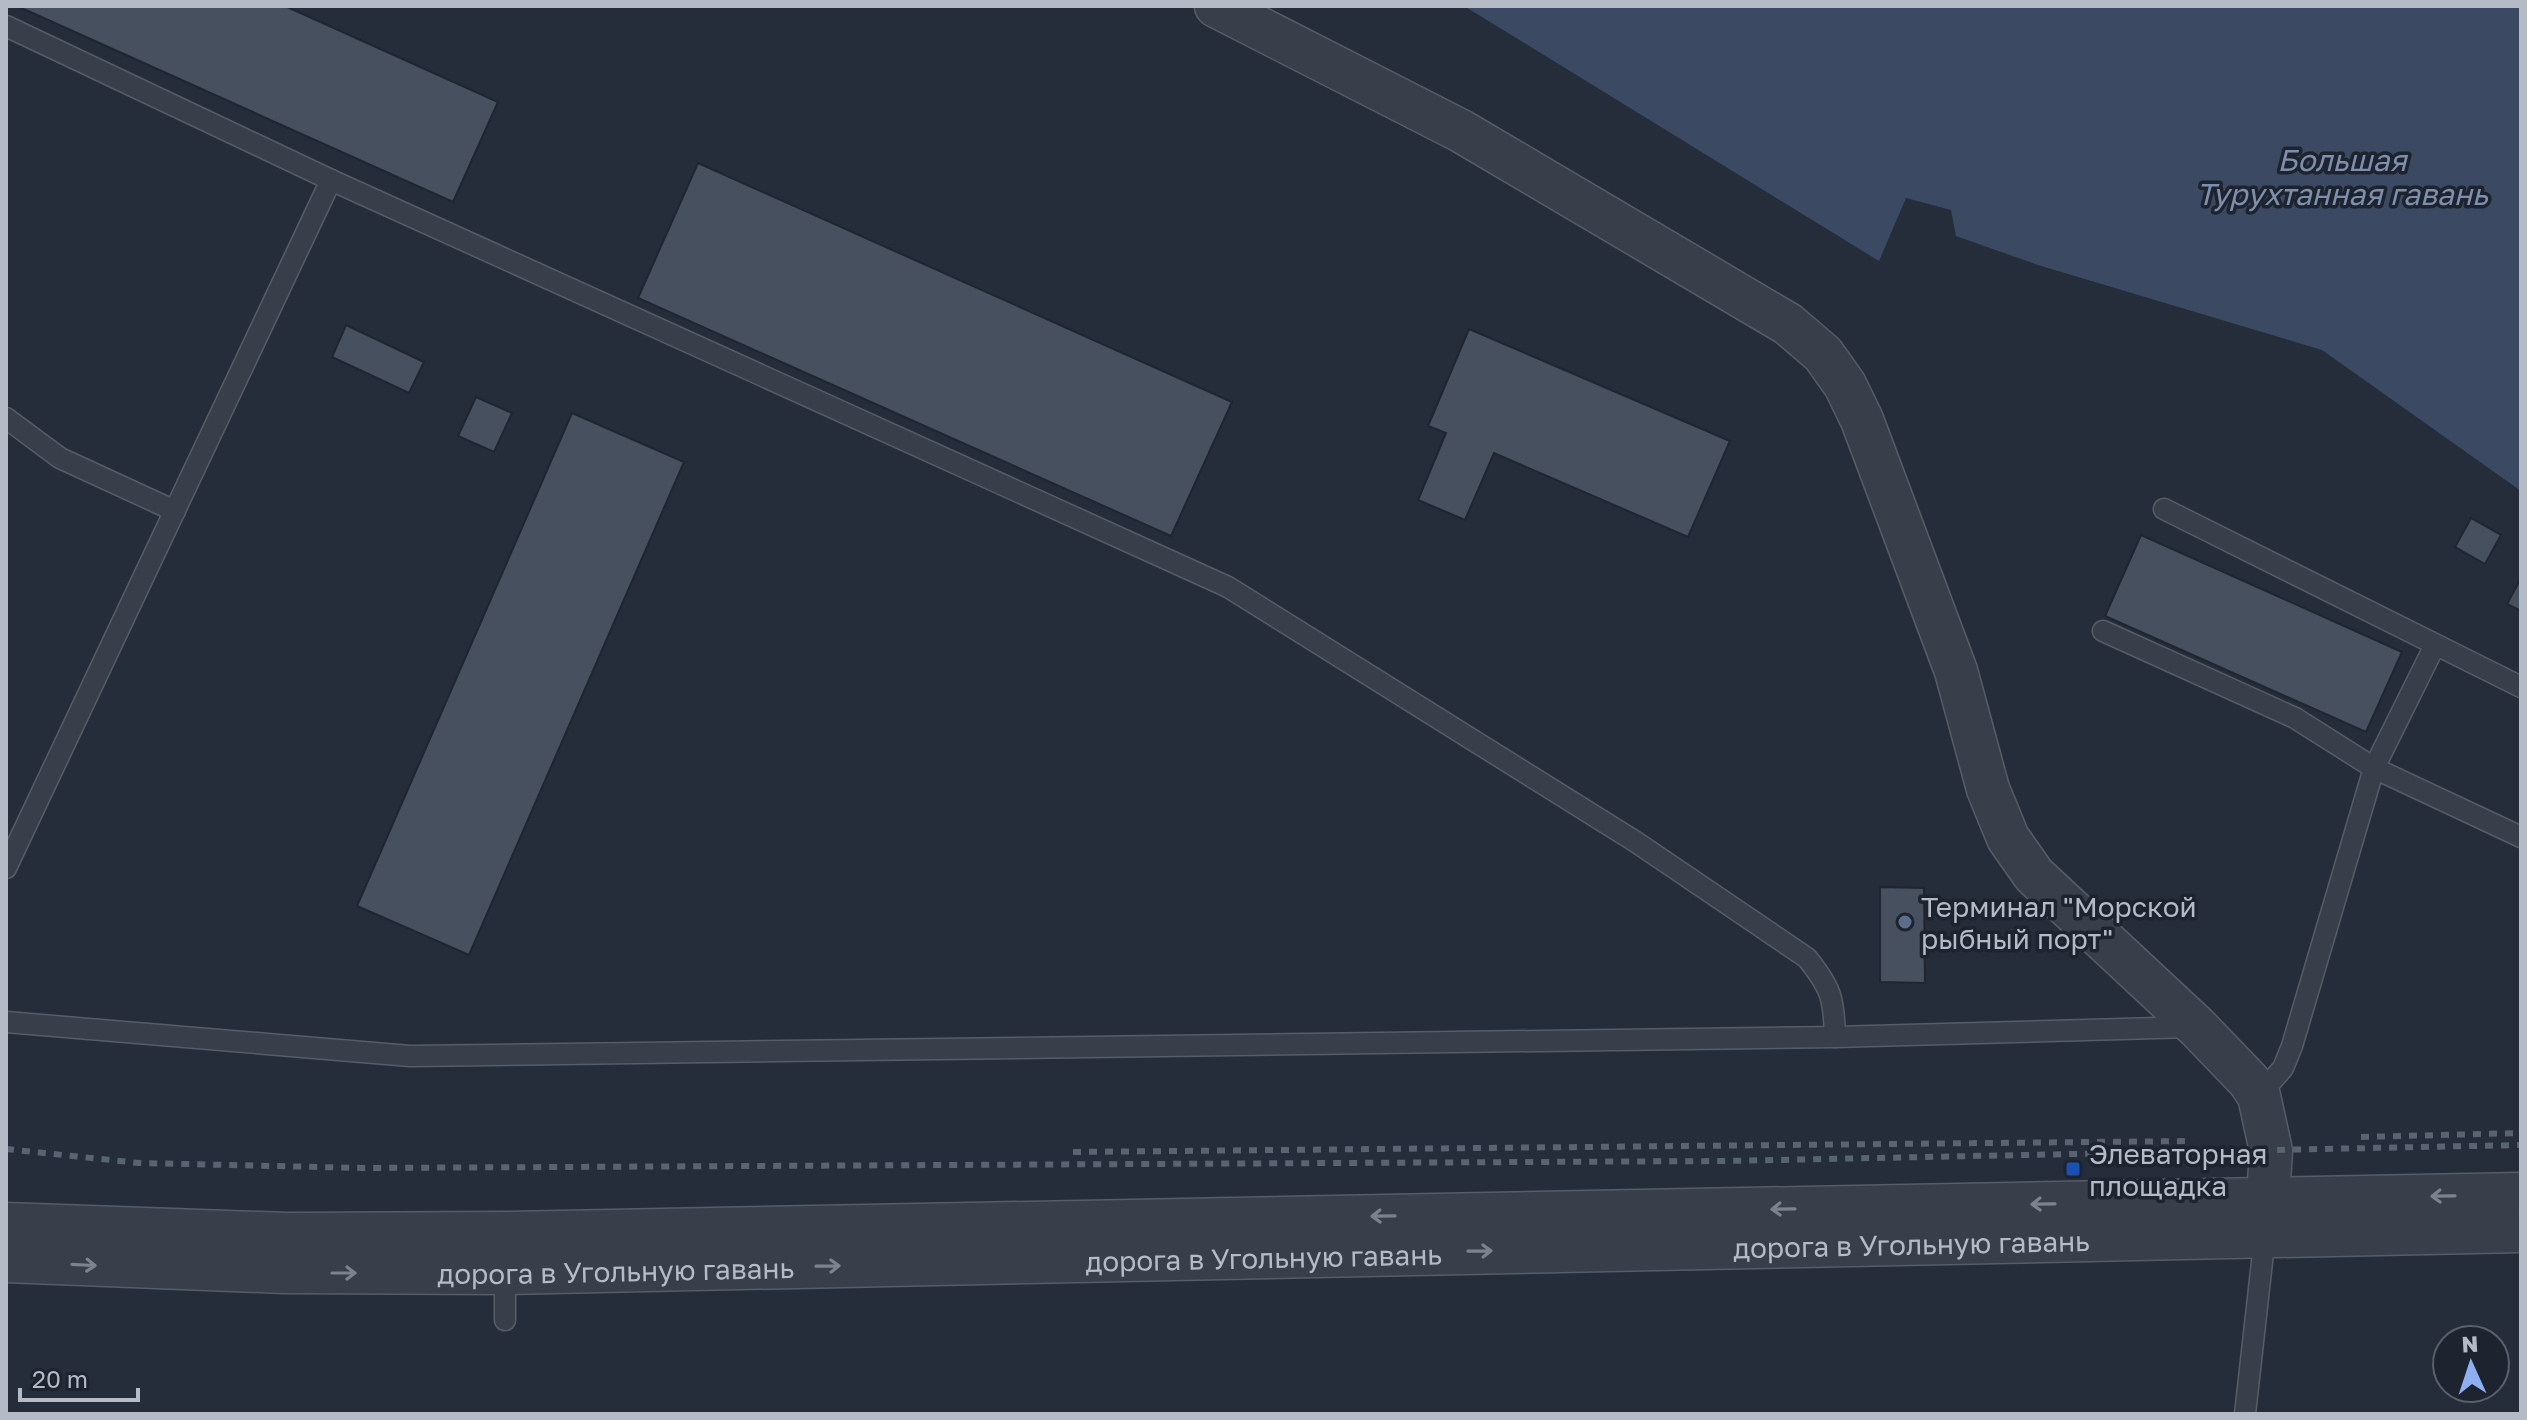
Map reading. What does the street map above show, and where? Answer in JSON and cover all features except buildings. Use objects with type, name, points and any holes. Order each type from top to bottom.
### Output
[{"type":"street","points":[[1216,6],[1461,131],[1788,324],[1823,354],[1845,385],[1862,420],[1956,671],[1988,789],[2008,838],[2034,875],[2197,1027],[2249,1081],[2259,1096],[2271,1151],[2267,1217]]},
{"type":"street","name":"дорога в Угольную гавань","points":[[6,1261],[284,1272],[505,1273],[2267,1217],[2521,1194]]},
{"type":"street","name":"дорога в Угольную гавань","points":[[6,1224],[287,1234],[2267,1217],[2521,1231]]},
{"type":"lane","points":[[6,26],[331,180],[1228,587],[1636,842],[1807,958],[1824,979],[1834,1002],[1835,1037]]},
{"type":"lane","points":[[6,868],[331,180]]},
{"type":"lane","points":[[6,418],[60,458],[175,511]]},
{"type":"lane","points":[[2164,509],[2521,687]]},
{"type":"lane","points":[[2103,631],[2295,718],[2374,768],[2521,837]]},
{"type":"lane","points":[[2259,1096],[2283,1068],[2292,1046],[2374,768],[2435,645]]},
{"type":"lane","points":[[6,1022],[410,1056],[1835,1037],[2197,1027]]},
{"type":"lane","points":[[2245,1414],[2267,1217]]},
{"type":"lane","points":[[505,1273],[505,1320]]},
{"type":"water","name":"Большая Турухтанная гавань","points":[[1464,6],[2521,6],[2521,491],[2322,350],[2038,265],[1956,236],[1951,210],[1906,198],[1879,261]]},
{"type":"railway","points":[[2361,1137],[2521,1133]]},
{"type":"railway","points":[[1073,1152],[2193,1141]]},
{"type":"railway","points":[[6,1149],[139,1163],[363,1168],[1726,1161],[2521,1145]]},
{"type":"place","name":"Терминал \"Морской рыбный порт\"","points":[[1905,922]]},
{"type":"place","name":"Элеваторная площадка","points":[[2073,1169]]}]
